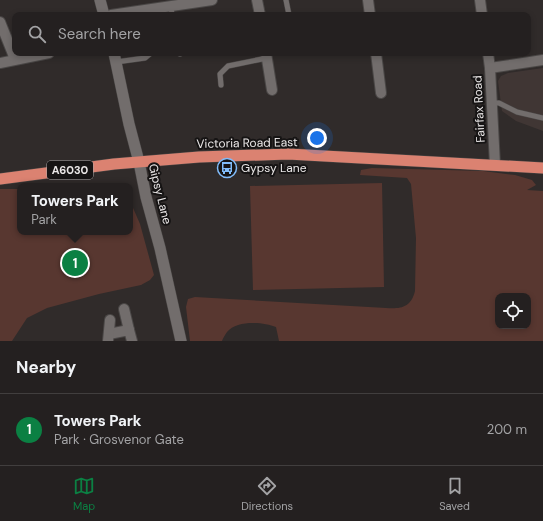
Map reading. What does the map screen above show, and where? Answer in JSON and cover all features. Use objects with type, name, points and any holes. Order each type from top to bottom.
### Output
[{"type":"highway","name":"Victoria Road East","points":[[0,178],[114,164],[199,157],[288,154],[543,168]]},
{"type":"street","points":[[100,0],[103,12]]},
{"type":"street","points":[[156,12],[171,11],[212,0]]},
{"type":"street","points":[[257,0],[259,12]]},
{"type":"street","points":[[368,0],[370,12]]},
{"type":"street","points":[[480,0],[482,12]]},
{"type":"street","points":[[0,22],[12,52]]},
{"type":"street","points":[[0,63],[32,56]]},
{"type":"street","points":[[267,56],[272,90]]},
{"type":"street","points":[[376,56],[382,93]]},
{"type":"street","name":"Fairfax Road","points":[[488,56],[495,165]]},
{"type":"street","name":"Gipsy Lane","points":[[115,57],[129,124],[146,197],[160,248],[181,341]]},
{"type":"street","points":[[490,68],[543,60]]},
{"type":"street","points":[[124,309],[132,341]]},
{"type":"street","points":[[110,320],[109,337],[129,330]]},
{"type":"lane","points":[[286,0],[288,12]]},
{"type":"lane","points":[[115,57],[145,58],[147,56]]},
{"type":"lane","points":[[221,85],[220,74],[228,66],[267,56]]},
{"type":"lane","points":[[492,103],[502,104],[517,112],[543,118]]},
{"type":"shaded area","points":[[543,68],[543,131],[516,121],[502,111],[498,81],[501,76],[508,73]]},
{"type":"shaded area","points":[[372,168],[483,171],[515,175],[532,180],[536,185],[527,190],[543,191],[543,341],[279,341],[276,327],[271,325],[250,323],[237,325],[231,328],[222,341],[190,341],[186,307],[188,299],[195,297],[391,308],[400,308],[408,304],[411,301],[415,291],[416,238],[411,184],[407,178],[360,175],[361,170]]},
{"type":"shaded area","points":[[382,183],[384,287],[253,290],[250,186]]},
{"type":"shaded area","points":[[0,189],[17,189],[17,235],[133,235],[133,208],[140,224],[154,275],[150,280],[141,285],[99,294],[47,308],[27,318],[12,341],[0,341]]},
{"type":"place","name":"Gypsy Lane","points":[[227,168]]},
{"type":"place","name":"Towers Park","points":[[75,263]]}]
